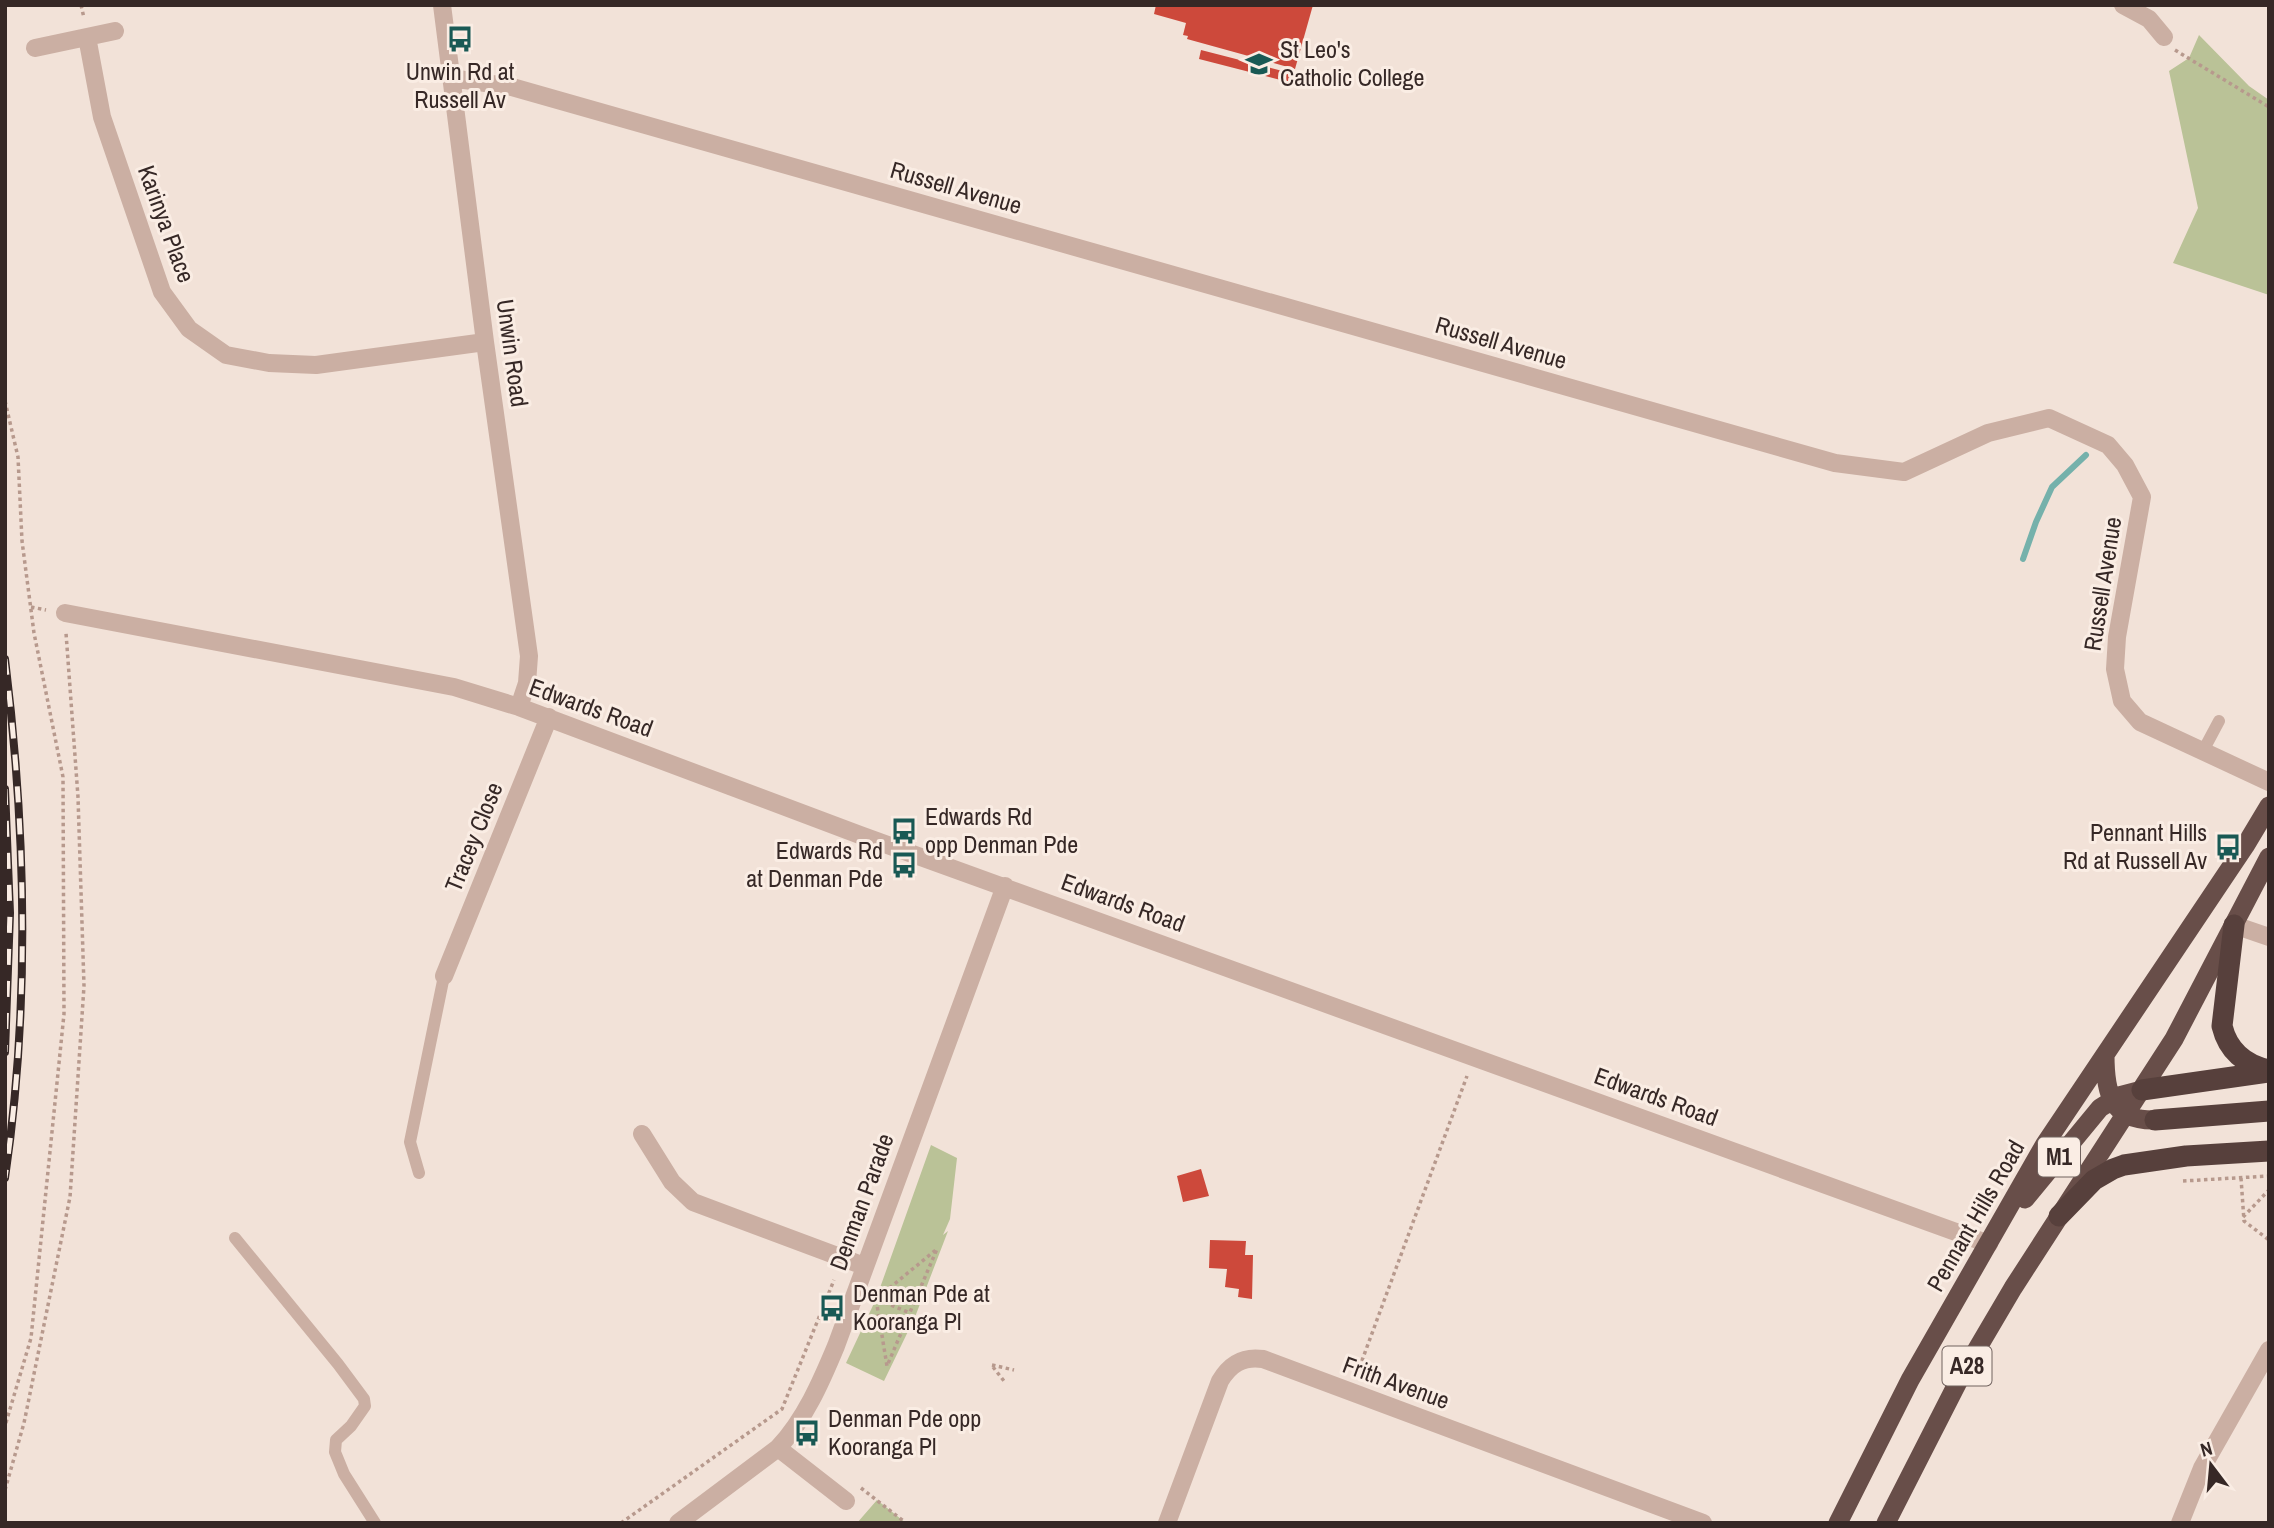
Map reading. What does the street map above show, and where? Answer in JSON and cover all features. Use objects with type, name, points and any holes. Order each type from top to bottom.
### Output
[{"type":"highway","name":"Pennant Hills Road","points":[[1838,1523],[1910,1380],[2045,1144],[2269,806]]},
{"type":"highway","points":[[2142,1090],[2198,996],[2269,858]]},
{"type":"highway","points":[[2234,925],[2222,1026],[2237,1055],[2248,1063],[2269,1071]]},
{"type":"highway","points":[[2105,1055],[2106,1082],[2119,1107],[2133,1118],[2155,1121],[2269,1111]]},
{"type":"highway","name":"M1","points":[[1989,1244],[2091,1117],[2119,1107],[2142,1090],[2269,1071]]},
{"type":"highway","name":"A28","points":[[1886,1523],[1960,1378],[2013,1288],[2095,1161],[2119,1107]]},
{"type":"highway","points":[[2095,1161],[2134,1128],[2155,1121]]},
{"type":"highway","name":"M1","points":[[2059,1216],[2094,1180],[2124,1165],[2186,1156],[2269,1151]]},
{"type":"street","name":"Unwin Road","points":[[442,5],[529,656],[527,683],[519,707]]},
{"type":"street","points":[[2123,5],[2149,19],[2164,37]]},
{"type":"street","points":[[35,47],[115,31]]},
{"type":"street","name":"Karinya Place","points":[[88,37],[102,117],[162,292],[189,329],[226,355],[269,363],[316,365],[485,342]]},
{"type":"street","name":"Russell Avenue","points":[[451,78],[525,91],[1835,463],[1904,472],[1988,433],[2049,418],[2108,445],[2125,465],[2142,497],[2117,638],[2115,669],[2122,701],[2140,722],[2269,782]]},
{"type":"street","name":"Edwards Road","points":[[65,613],[454,687],[519,707],[860,835],[1989,1244]]},
{"type":"street","name":"Tracey Close","points":[[444,976],[549,717]]},
{"type":"street","name":"Denman Parade","points":[[678,1523],[778,1448],[789,1436],[815,1394],[836,1346],[1005,886]]},
{"type":"street","points":[[2234,925],[2269,937]]},
{"type":"street","points":[[642,1133],[672,1182],[693,1202],[864,1266]]},
{"type":"street","points":[[2180,1523],[2202,1468],[2269,1349]]},
{"type":"street","name":"Frith Avenue","points":[[1167,1523],[1215,1390],[1226,1370],[1250,1357],[1263,1359],[1703,1523]]},
{"type":"street","points":[[778,1448],[846,1501]]},
{"type":"lane","points":[[2203,751],[2219,721]]},
{"type":"lane","points":[[419,1172],[410,1142],[444,976]]},
{"type":"lane","points":[[235,1238],[364,1399],[365,1406],[351,1426],[336,1440],[335,1452],[344,1474],[375,1523]]},
{"type":"path","points":[[2164,37],[2177,53],[2269,107]]},
{"type":"path","points":[[5,401],[18,457],[22,541],[34,633],[63,777],[64,1014],[31,1338],[5,1426]]},
{"type":"path","points":[[5,1490],[24,1423],[71,1197],[84,986],[78,797],[66,659],[65,613]]},
{"type":"path","points":[[1350,1392],[1474,1057]]},
{"type":"path","points":[[2183,1181],[2269,1176]]},
{"type":"path","points":[[2241,1178],[2244,1221],[2269,1240]]},
{"type":"path","points":[[2243,1217],[2269,1190]]},
{"type":"path","points":[[937,1249],[887,1366],[876,1299],[937,1249]]},
{"type":"path","points":[[621,1523],[782,1409],[834,1280]]},
{"type":"path","points":[[876,1299],[910,1313]]},
{"type":"path","points":[[1004,1381],[992,1365],[1014,1370]]},
{"type":"green space","points":[[2199,35],[2249,86],[2269,100],[2269,295],[2173,263],[2198,208],[2169,71],[2189,58]]},
{"type":"green space","points":[[931,1145],[957,1158],[950,1219],[943,1235],[948,1231],[915,1317],[884,1381],[846,1363],[876,1299]]},
{"type":"green space","points":[[877,1500],[906,1523],[857,1523]]},
{"type":"building","points":[[1156,5],[1313,5],[1295,69],[1187,39],[1188,36],[1183,35],[1186,23],[1154,14]]},
{"type":"building","points":[[1201,50],[1294,74],[1292,83],[1199,59]]},
{"type":"building","points":[[1201,1169],[1209,1196],[1183,1202],[1177,1176]]},
{"type":"building","points":[[1210,1240],[1246,1241],[1245,1255],[1253,1255],[1252,1299],[1238,1297],[1239,1289],[1225,1287],[1227,1269],[1209,1268]]},
{"type":"waterway","points":[[2023,559],[2052,487],[2086,455]]},
{"type":"railway","points":[[5,659],[17,788],[22,918],[18,1049],[5,1178]]},
{"type":"railway","points":[[5,789],[10,913],[5,1052]]},
{"type":"place","name":"Unwin Rd at Russell Av","points":[[460,39]]},
{"type":"place","name":"St Leo's Catholic College","points":[[1259,64]]},
{"type":"place","name":"Edwards Rd opp Denman Pde","points":[[904,831]]},
{"type":"place","name":"Pennant Hills Rd at Russell Av","points":[[2228,847]]},
{"type":"place","name":"Edwards Rd at Denman Pde","points":[[904,865]]},
{"type":"place","name":"Denman Pde at Kooranga Pl","points":[[832,1308]]},
{"type":"place","name":"Denman Pde opp Kooranga Pl","points":[[807,1433]]}]
